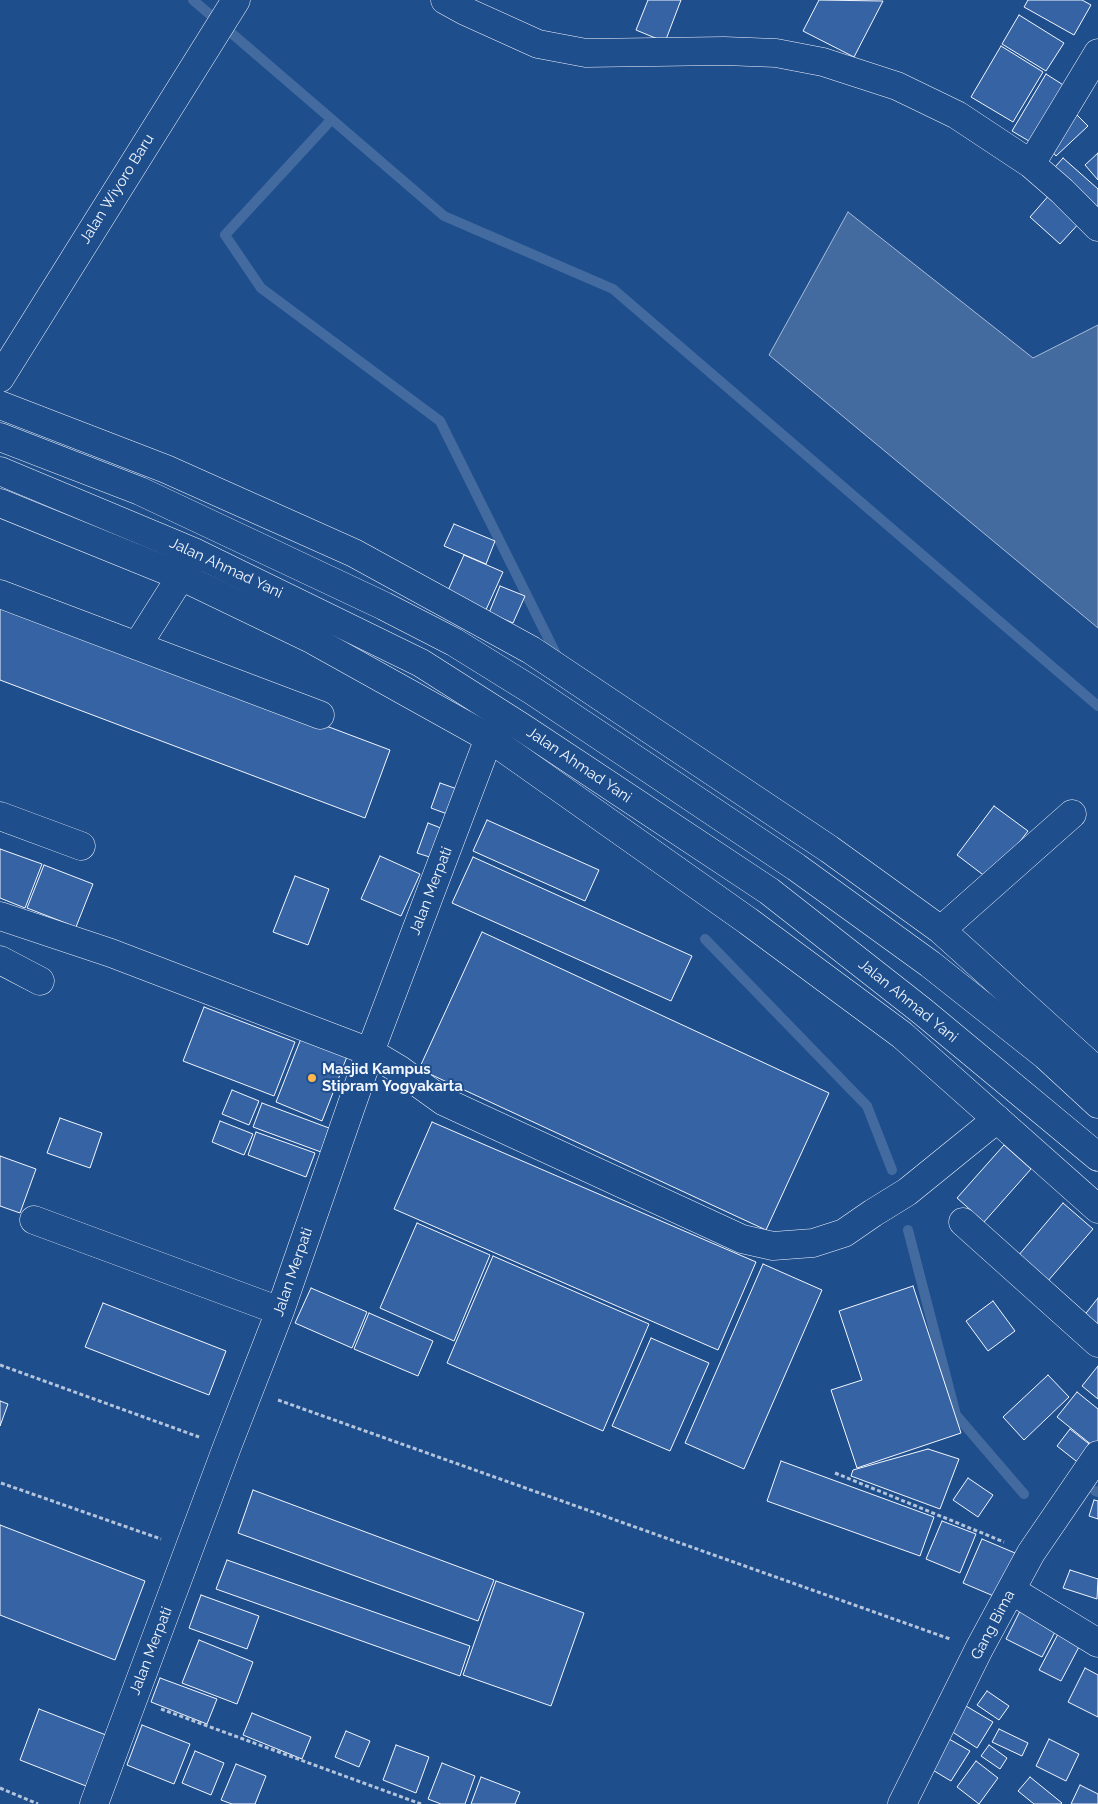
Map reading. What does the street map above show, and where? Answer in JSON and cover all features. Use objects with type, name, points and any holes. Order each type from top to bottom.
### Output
[{"type":"main road","name":"Jalan Wiyoro Baru","points":[[0,378],[236,0]]},
{"type":"main road","points":[[445,0],[538,44],[586,54],[724,51],[776,52],[823,62],[897,86],[957,115],[1031,164],[1062,191],[1098,227]]},
{"type":"main road","points":[[1031,164],[1098,53]]},
{"type":"main road","points":[[0,405],[166,469],[345,549],[531,650],[829,849],[941,930],[1098,1072]]},
{"type":"main road","points":[[0,437],[140,491],[384,606],[454,642],[533,691],[796,867],[930,964],[1046,1056],[1098,1104]]},
{"type":"main road","name":"Jalan Ahmad Yani","points":[[0,471],[196,553],[421,663],[524,728],[769,891],[922,1011],[1098,1157]]},
{"type":"main road","points":[[0,503],[180,576],[312,640],[488,738],[748,921],[902,1035],[1098,1209]]},
{"type":"main road","points":[[137,646],[196,553]]},
{"type":"main road","points":[[0,594],[320,715]]},
{"type":"main road","name":"Jalan Merpati","points":[[94,1804],[280,1311],[370,1052],[488,738]]},
{"type":"main road","points":[[941,930],[1072,814]]},
{"type":"main road","points":[[0,816],[81,846]]},
{"type":"main road","points":[[0,916],[110,953],[370,1052],[400,1070],[443,1101],[742,1239],[773,1246],[813,1242],[844,1233],[907,1192],[997,1120]]},
{"type":"main road","points":[[0,960],[40,981]]},
{"type":"main road","points":[[34,1220],[280,1311]]},
{"type":"main road","points":[[963,1222],[1098,1343]]},
{"type":"main road","name":"Gang Bima","points":[[913,1800],[979,1649],[1030,1553],[1098,1455]]},
{"type":"main road","points":[[1011,1590],[1098,1643]]},
{"type":"path","points":[[0,1365],[227,1448]]},
{"type":"path","points":[[249,1390],[979,1649]]},
{"type":"path","points":[[835,1472],[1030,1553]]},
{"type":"path","points":[[1,1483],[190,1549]]},
{"type":"path","points":[[133,1699],[421,1804]]},
{"type":"path","points":[[0,1788],[38,1804]]},
{"type":"water","points":[[848,212],[1033,358],[1098,325],[1098,628],[769,355]]},
{"type":"building","points":[[648,0],[681,0],[665,42],[636,30]]},
{"type":"building","points":[[819,0],[883,1],[854,57],[803,31]]},
{"type":"building","points":[[1028,0],[1082,0],[1091,5],[1074,35],[1024,7]]},
{"type":"building","points":[[1019,15],[1064,43],[1046,71],[1002,44]]},
{"type":"building","points":[[1001,46],[1043,72],[1013,122],[971,97]]},
{"type":"building","points":[[1046,74],[1068,88],[1034,144],[1012,131]]},
{"type":"building","points":[[1076,114],[1088,126],[1056,156],[1045,143]]},
{"type":"building","points":[[1098,153],[1098,180],[1085,165]]},
{"type":"building","points":[[1063,158],[1098,189],[1098,220],[1048,175]]},
{"type":"building","points":[[1051,193],[1082,220],[1060,244],[1030,217]]},
{"type":"building","points":[[454,524],[495,541],[486,564],[444,546]]},
{"type":"building","points":[[464,555],[503,572],[485,612],[446,595]]},
{"type":"building","points":[[500,586],[525,596],[513,623],[489,613]]},
{"type":"building","points":[[0,603],[390,750],[365,818],[0,680]]},
{"type":"building","points":[[440,783],[460,790],[450,815],[431,808]]},
{"type":"building","points":[[994,806],[1028,831],[990,880],[957,855]]},
{"type":"building","points":[[487,820],[599,870],[585,901],[473,851]]},
{"type":"building","points":[[428,823],[446,830],[436,859],[417,853]]},
{"type":"building","points":[[0,849],[42,864],[25,908],[0,898]]},
{"type":"building","points":[[380,856],[420,874],[401,916],[361,899]]},
{"type":"building","points":[[473,857],[692,956],[671,1001],[452,903]]},
{"type":"building","points":[[44,865],[93,884],[76,927],[27,908]]},
{"type":"building","points":[[295,876],[329,889],[308,945],[273,932]]},
{"type":"building","points":[[482,932],[829,1093],[766,1230],[419,1069]]},
{"type":"building","points":[[204,1007],[295,1042],[274,1096],[183,1061]]},
{"type":"building","name":"Masjid Kampus Stipram Yogyakarta","points":[[302,1036],[348,1054],[322,1121],[276,1102]]},
{"type":"building","points":[[232,1090],[259,1101],[249,1125],[222,1114]]},
{"type":"building","points":[[262,1103],[329,1128],[321,1152],[253,1127]]},
{"type":"building","points":[[60,1118],[102,1133],[90,1168],[47,1153]]},
{"type":"building","points":[[220,1121],[253,1134],[244,1155],[212,1142]]},
{"type":"building","points":[[432,1122],[756,1262],[718,1350],[394,1209]]},
{"type":"building","points":[[256,1132],[315,1153],[306,1177],[248,1155]]},
{"type":"building","points":[[1004,1145],[1031,1169],[984,1222],[957,1198]]},
{"type":"building","points":[[0,1156],[36,1169],[20,1213],[0,1206]]},
{"type":"building","points":[[1063,1203],[1093,1229],[1047,1282],[1018,1256]]},
{"type":"building","points":[[417,1223],[490,1255],[454,1341],[380,1308]]},
{"type":"building","points":[[493,1256],[649,1324],[603,1431],[447,1363]]},
{"type":"building","points":[[763,1264],[822,1290],[744,1469],[685,1443]]},
{"type":"building","points":[[913,1286],[961,1433],[857,1468],[831,1390],[862,1380],[839,1311]]},
{"type":"building","points":[[311,1288],[367,1312],[352,1348],[295,1323]]},
{"type":"building","points":[[1098,1298],[1098,1338],[1079,1322]]},
{"type":"building","points":[[993,1301],[1015,1331],[988,1351],[966,1321]]},
{"type":"building","points":[[103,1303],[226,1351],[209,1395],[85,1347]]},
{"type":"building","points":[[369,1313],[433,1341],[418,1376],[354,1349]]},
{"type":"building","points":[[651,1338],[709,1363],[670,1451],[612,1426]]},
{"type":"building","points":[[1098,1366],[1098,1399],[1082,1386]]},
{"type":"building","points":[[1048,1375],[1069,1397],[1024,1440],[1003,1417]]},
{"type":"building","points":[[1077,1392],[1098,1409],[1098,1450],[1057,1417]]},
{"type":"building","points":[[0,1401],[8,1404],[0,1426]]},
{"type":"building","points":[[1070,1429],[1098,1451],[1085,1468],[1057,1446]]},
{"type":"building","points":[[928,1449],[959,1459],[940,1509],[851,1476],[853,1470]]},
{"type":"building","points":[[781,1461],[934,1517],[920,1556],[767,1501]]},
{"type":"building","points":[[968,1478],[993,1495],[978,1517],[953,1500]]},
{"type":"building","points":[[253,1490],[494,1580],[478,1621],[238,1533]]},
{"type":"building","points":[[1094,1500],[1098,1501],[1098,1519],[1089,1516]]},
{"type":"building","points":[[942,1521],[976,1534],[960,1573],[926,1559]]},
{"type":"building","points":[[0,1525],[145,1581],[115,1660],[0,1615]]},
{"type":"building","points":[[982,1539],[1015,1553],[996,1597],[963,1583]]},
{"type":"building","points":[[227,1560],[470,1646],[460,1676],[216,1589]]},
{"type":"building","points":[[1070,1570],[1098,1579],[1097,1599],[1063,1588]]},
{"type":"building","points":[[496,1581],[584,1613],[551,1706],[463,1675]]},
{"type":"building","points":[[201,1595],[259,1616],[247,1649],[189,1628]]},
{"type":"building","points":[[1021,1609],[1057,1628],[1042,1657],[1006,1639]]},
{"type":"building","points":[[1058,1634],[1080,1645],[1061,1681],[1039,1670]]},
{"type":"building","points":[[199,1640],[253,1662],[237,1704],[182,1683]]},
{"type":"building","points":[[1085,1668],[1098,1675],[1098,1717],[1068,1702]]},
{"type":"building","points":[[160,1678],[217,1699],[207,1724],[151,1702]]},
{"type":"building","points":[[987,1691],[1009,1706],[999,1720],[977,1705]]},
{"type":"building","points":[[966,1706],[993,1722],[977,1748],[951,1731]]},
{"type":"building","points":[[39,1709],[106,1735],[86,1786],[20,1760]]},
{"type":"building","points":[[252,1713],[311,1737],[302,1759],[243,1735]]},
{"type":"building","points":[[142,1725],[190,1744],[174,1784],[127,1765]]},
{"type":"building","points":[[999,1729],[1028,1743],[1022,1756],[992,1742]]},
{"type":"building","points":[[346,1731],[370,1741],[359,1767],[335,1757]]},
{"type":"building","points":[[949,1739],[970,1751],[951,1781],[931,1769]]},
{"type":"building","points":[[1049,1739],[1079,1754],[1066,1781],[1036,1766]]},
{"type":"building","points":[[396,1745],[429,1757],[416,1793],[383,1780]]},
{"type":"building","points":[[989,1745],[1007,1758],[1000,1769],[981,1756]]},
{"type":"building","points":[[195,1751],[224,1763],[211,1795],[182,1783]]},
{"type":"building","points":[[976,1761],[998,1778],[979,1804],[957,1787]]},
{"type":"building","points":[[442,1763],[475,1776],[465,1804],[441,1804],[428,1799]]},
{"type":"building","points":[[236,1764],[266,1776],[255,1804],[232,1804],[221,1800]]},
{"type":"building","points":[[481,1777],[520,1792],[515,1804],[471,1804]]},
{"type":"building","points":[[1030,1777],[1062,1803],[1034,1804],[1018,1791]]},
{"type":"building","points":[[1080,1785],[1098,1794],[1098,1804],[1071,1804]]},
{"type":"waterway","points":[[193,0],[444,216],[613,289],[1098,706]]},
{"type":"waterway","points":[[331,120],[225,235],[261,288],[440,421],[556,654]]},
{"type":"waterway","points":[[705,939],[867,1106],[892,1170]]},
{"type":"waterway","points":[[908,1230],[956,1415],[1024,1494]]},
{"type":"place","name":"Masjid Kampus Stipram Yogyakarta","points":[[312,1078]]}]
